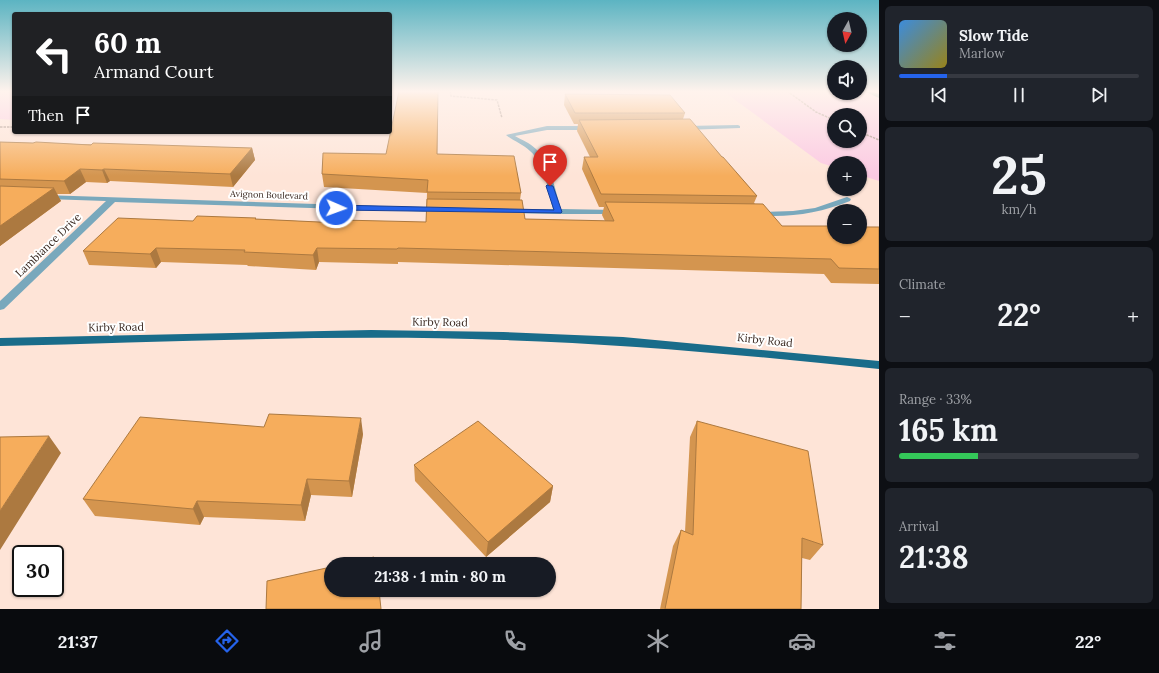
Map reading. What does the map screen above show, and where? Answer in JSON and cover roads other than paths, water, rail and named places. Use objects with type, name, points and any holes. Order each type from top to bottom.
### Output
[{"type":"main road","name":"Kirby Road","points":[[0,342],[371,334],[503,336],[622,341],[879,365]]},
{"type":"street","points":[[558,212],[541,160],[534,151],[509,135],[546,128],[594,128]]},
{"type":"street","points":[[674,128],[738,128]]},
{"type":"street","name":"Avignon Boulevard","points":[[38,196],[445,210]]},
{"type":"street","name":"Lambiance Drive","points":[[0,307],[113,199]]},
{"type":"street","points":[[755,214],[786,214],[813,211],[834,205],[847,199]]},
{"type":"street","points":[[507,211],[625,213]]}]
